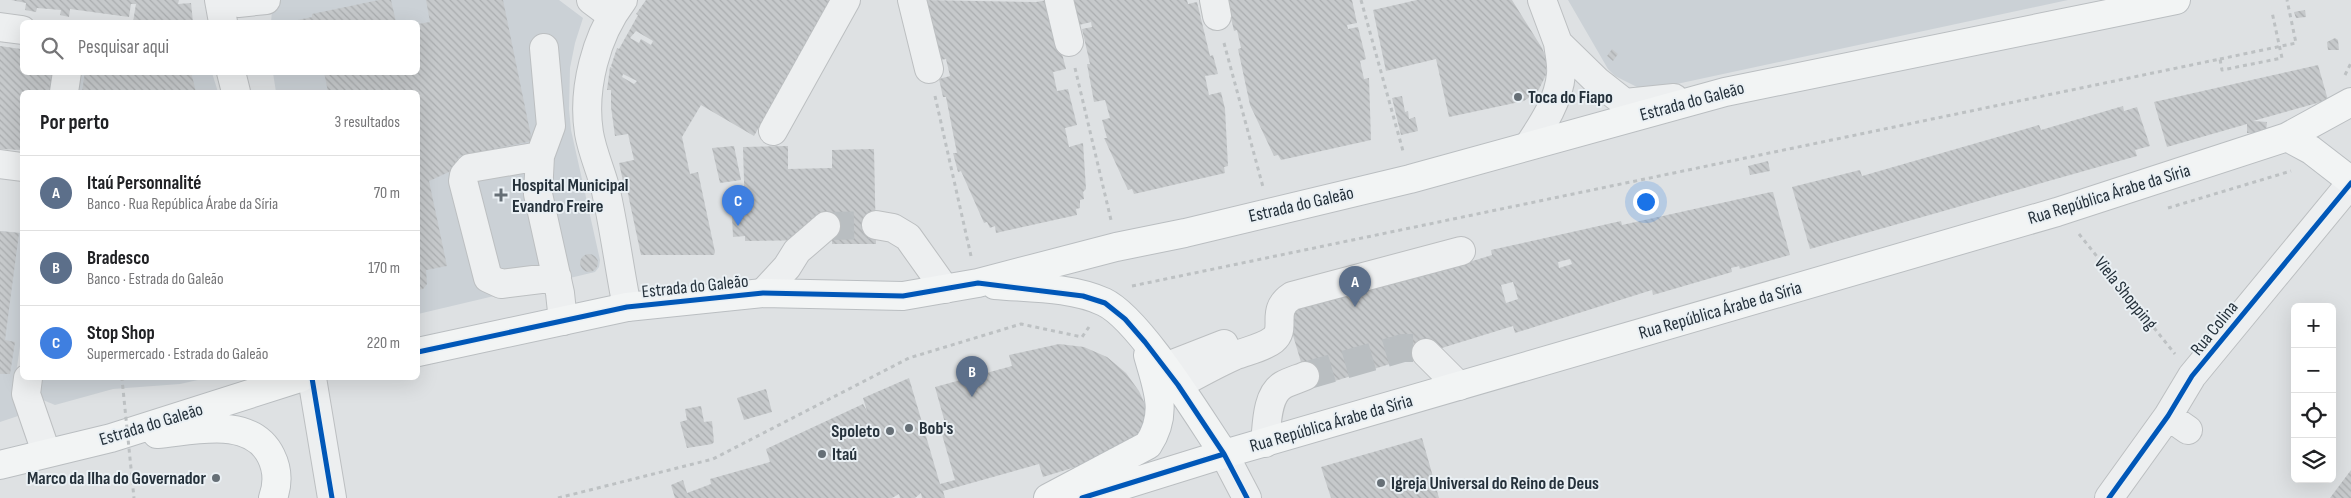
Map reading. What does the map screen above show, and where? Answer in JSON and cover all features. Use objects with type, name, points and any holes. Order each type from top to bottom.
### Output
[{"type":"main road","name":"Estrada do Galeão","points":[[420,352],[627,307],[763,293],[903,296],[978,283],[1116,247],[1185,233],[1410,178],[1725,92],[2176,0]]},
{"type":"main road","name":"Rua República Árabe da Síria","points":[[1082,498],[1224,454],[2057,212],[2286,137],[2351,102]]},
{"type":"main road","points":[[2286,137],[2311,150],[2351,182]]},
{"type":"main road","points":[[978,283],[1057,291],[1105,302],[1125,319],[1145,342],[1171,376],[1224,454]]},
{"type":"main road","points":[[1048,498],[1148,445],[1157,431],[1161,414],[1159,393],[1145,342]]},
{"type":"main road","name":"Estrada do Galeão","points":[[0,465],[46,452],[111,438],[294,380]]},
{"type":"main road","points":[[111,438],[225,429],[250,434],[269,452],[274,464],[277,477],[273,498]]},
{"type":"street","points":[[230,10],[266,0]]},
{"type":"street","points":[[774,131],[846,0]]},
{"type":"street","points":[[912,0],[929,68]]},
{"type":"street","points":[[1059,0],[1069,42]]},
{"type":"street","points":[[1529,145],[1542,126],[1558,89],[1562,73],[1558,42],[1542,0]]},
{"type":"street","points":[[608,5],[590,79],[587,105],[589,133],[605,188],[627,307]]},
{"type":"street","points":[[0,27],[20,30]]},
{"type":"street","points":[[1558,42],[1596,81],[1625,103],[1725,92]]},
{"type":"street","points":[[544,48],[551,126],[540,156],[538,194],[556,277],[563,321]]},
{"type":"street","points":[[64,90],[67,75]]},
{"type":"street","points":[[232,75],[236,90]]},
{"type":"street","points":[[540,156],[470,168],[464,175],[463,181],[488,278],[501,284],[556,277]]},
{"type":"street","points":[[0,164],[20,167]]},
{"type":"street","name":"Rua Colina","points":[[2109,498],[2173,429],[2192,376],[2351,182]]},
{"type":"street","points":[[876,225],[893,228],[908,237],[945,289]]},
{"type":"street","points":[[763,293],[787,267],[797,251],[826,226]]},
{"type":"street","points":[[1171,376],[1234,356],[1274,339],[1280,328],[1279,309],[1292,296],[1461,250]]},
{"type":"street","points":[[1426,353],[1459,386]]},
{"type":"street","points":[[1265,443],[1270,406],[1274,394],[1282,385],[1305,376]]},
{"type":"street","points":[[28,380],[26,394],[46,452]]},
{"type":"street","points":[[312,380],[332,498]]},
{"type":"street","points":[[1224,454],[1247,498]]},
{"type":"path","points":[[1361,0],[1410,178]]},
{"type":"path","points":[[558,498],[713,458],[910,358],[1021,324],[1082,337],[1105,302],[1127,287],[2296,43],[2286,0]]},
{"type":"path","points":[[1216,8],[1270,211]]},
{"type":"path","points":[[2220,59],[2222,70],[2282,58],[2272,12]]},
{"type":"path","points":[[1069,42],[1116,247]]},
{"type":"path","points":[[929,68],[978,283]]},
{"type":"path","points":[[122,380],[134,498]]},
{"type":"shaded area","name":"Hospital Municipal Evandro Freire","points":[[273,0],[559,0],[583,18],[570,68],[569,109],[571,130],[600,260],[599,267],[595,272],[420,314],[420,90],[276,90],[273,75],[420,75],[420,20],[271,20]]},
{"type":"shaded area","points":[[1568,0],[2068,0],[1658,88],[1637,87],[1615,76],[1608,69]]},
{"type":"shaded area","points":[[80,75],[213,75],[217,90],[77,90]]},
{"type":"shaded area","points":[[0,231],[20,233],[20,346],[15,381],[21,415],[0,422]]},
{"type":"shaded area","points":[[39,380],[198,380],[180,384],[113,389],[55,405],[43,400],[39,393]]},
{"type":"building","points":[[11,0],[179,0],[178,4],[191,3],[193,20],[133,20],[136,4],[131,4],[129,17],[70,9],[69,17],[60,15],[61,10],[37,8],[36,12],[25,10],[26,3]]},
{"type":"building","points":[[379,0],[391,0],[396,20],[298,20],[312,17],[312,14]]},
{"type":"building","points":[[426,0],[503,0],[532,141],[460,156],[449,172],[429,181],[447,266],[426,270],[427,284],[420,290],[420,90],[328,90],[325,75],[420,75],[420,24],[430,22]]},
{"type":"building","points":[[646,0],[832,0],[754,136],[701,105],[682,137],[690,174],[698,172],[715,252],[714,255],[641,255],[625,180],[623,181],[619,163],[634,160],[628,134],[615,136],[611,90],[607,90],[610,67],[613,68],[611,66],[617,48],[619,49],[638,15],[636,14]],"holes":[[[636,31],[653,41],[651,45],[641,39],[639,43],[630,38]],[[623,74],[637,81],[634,84],[622,77]]]},
{"type":"building","points":[[922,0],[1036,2],[1048,0],[1066,69],[1053,72],[1057,91],[1068,89],[1077,125],[1065,128],[1069,147],[1083,143],[1086,189],[1083,192],[1084,199],[1080,200],[1080,208],[1076,209],[1077,215],[996,233],[995,226],[990,228],[987,222],[984,223],[961,171],[958,172],[953,153],[957,153],[946,97],[943,97],[939,79],[950,76],[946,59],[935,61]]},
{"type":"building","points":[[1073,0],[1187,0],[1188,4],[1197,2],[1210,56],[1213,55],[1218,74],[1205,76],[1209,95],[1221,92],[1225,109],[1228,166],[1224,167],[1225,173],[1134,194],[1132,189],[1128,190],[1104,138],[1107,138],[1102,120],[1110,118],[1105,100],[1094,102],[1087,64],[1090,64],[1082,29],[1092,27],[1091,22],[1079,25]]},
{"type":"building","points":[[1227,0],[1352,0],[1357,23],[1347,25],[1348,29],[1358,27],[1366,59],[1360,61],[1364,79],[1369,78],[1371,140],[1281,160],[1278,155],[1274,156],[1250,105],[1238,49],[1241,48],[1237,30],[1234,31]]},
{"type":"building","points":[[1417,0],[1512,0],[1542,48],[1546,58],[1546,75],[1538,91],[1524,101],[1449,117],[1436,59],[1386,71],[1373,10]]},
{"type":"building","points":[[2305,10],[2306,17],[2296,18],[2294,12]]},
{"type":"building","points":[[2335,38],[2338,40],[2339,50],[2328,50],[2327,42]]},
{"type":"building","points":[[0,46],[20,49],[20,75],[55,75],[52,90],[20,90],[20,150],[0,149]]},
{"type":"building","points":[[1612,49],[1618,54],[1613,61],[1607,56]]},
{"type":"building","points":[[2318,65],[2328,100],[2253,121],[2267,122],[2266,133],[2247,133],[2247,124],[2167,147],[2154,102]]},
{"type":"building","points":[[85,75],[192,75],[196,90],[82,90]]},
{"type":"building","points":[[1402,96],[1405,112],[1408,111],[1409,119],[1415,117],[1418,131],[1401,135],[1392,98]]},
{"type":"building","points":[[2123,106],[2124,111],[2137,107],[2150,146],[2135,150],[2137,156],[1810,249],[1792,187],[1860,170],[1862,176],[2039,125],[2041,130]]},
{"type":"building","points":[[734,146],[741,180],[720,183],[712,148]]},
{"type":"building","points":[[788,146],[788,169],[832,168],[832,150],[874,149],[876,244],[832,244],[832,240],[745,241],[745,236],[733,237],[732,216],[745,216],[743,147]]},
{"type":"building","points":[[1768,161],[1770,171],[1750,175],[1748,166]]},
{"type":"building","points":[[1773,192],[1790,255],[1740,269],[1739,266],[1731,268],[1732,272],[1653,295],[1652,290],[1515,333],[1513,326],[1309,389],[1286,312],[1426,270],[1427,275],[1492,255],[1491,250],[1621,221],[1622,225]],"holes":[[[1570,259],[1572,264],[1559,268],[1558,262]],[[1513,282],[1518,299],[1506,303],[1501,285]]]},
{"type":"building","points":[[0,231],[19,233],[5,340],[15,342],[10,374],[0,374]]},
{"type":"building","points":[[589,254],[595,257],[598,263],[595,269],[589,272],[583,269],[580,263],[583,257]]},
{"type":"building","points":[[1059,344],[1084,347],[1107,357],[1126,373],[1139,391],[1149,413],[1140,447],[1043,477],[1039,464],[943,491],[945,498],[922,498],[921,493],[915,498],[900,498],[899,494],[892,498],[675,498],[671,485],[683,480],[687,493],[711,484],[710,479],[770,462],[766,449],[863,404],[867,411],[863,398],[909,378],[940,484],[955,480],[941,431],[947,430],[935,387],[1012,366],[1009,355]]},
{"type":"building","points":[[766,389],[772,412],[744,420],[737,398]]},
{"type":"building","points":[[701,406],[704,422],[712,421],[714,442],[712,444],[687,448],[680,422],[687,420],[685,409]]},
{"type":"building","name":"Igreja Universal do Reino de Deus","points":[[1422,438],[1439,498],[1331,498],[1321,467]]},
{"type":"building","points":[[2351,470],[2351,498],[2330,498]]},
{"type":"tunnel","points":[[826,226],[876,225]]},
{"type":"tunnel","points":[[1305,376],[1403,348],[1414,348],[1426,353]]},
{"type":"cycle path","points":[[2109,498],[2168,416],[2192,376],[2351,183]]},
{"type":"cycle path","points":[[420,352],[627,307],[763,293],[903,296],[978,283],[1083,296],[1105,303],[1125,319],[1145,342],[1178,385],[1224,454],[1247,498]]},
{"type":"cycle path","points":[[312,380],[332,498]]},
{"type":"cycle path","points":[[1082,498],[1224,454]]},
{"type":"place","name":"Toca do Fiapo","points":[[1518,97]]},
{"type":"place","name":"Hospital Municipal Evandro Freire","points":[[501,195]]},
{"type":"place","name":"Stop Shop","points":[[738,226]]},
{"type":"place","name":"Itaú Personnalité","points":[[1355,307]]},
{"type":"place","name":"Bradesco","points":[[972,397]]},
{"type":"place","name":"Bob's","points":[[909,428]]},
{"type":"place","name":"Spoleto","points":[[890,431]]},
{"type":"place","name":"Itaú","points":[[822,454]]},
{"type":"place","name":"Marco da Ilha do Governador","points":[[216,478]]},
{"type":"place","name":"Igreja Universal do Reino de Deus","points":[[1381,483]]}]
